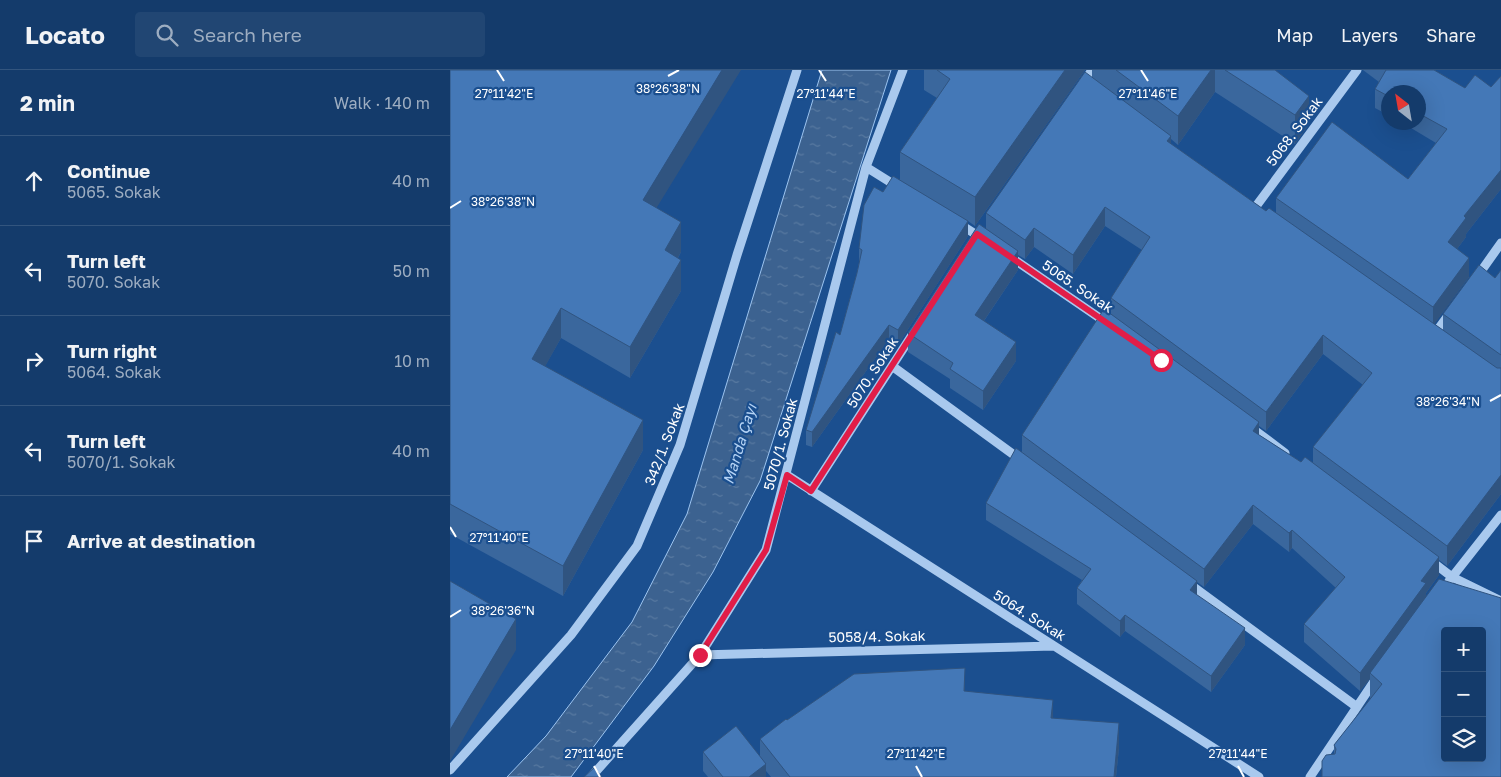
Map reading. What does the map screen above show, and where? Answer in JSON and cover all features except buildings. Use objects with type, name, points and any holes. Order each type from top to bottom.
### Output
[{"type":"street","name":"342/1. Sokak","points":[[450,770],[571,635],[636,546],[680,445],[737,255],[797,70]]},
{"type":"street","name":"5070/1. Sokak","points":[[591,777],[700,655],[766,550],[866,167],[903,70]]},
{"type":"street","points":[[1078,90],[1088,85],[1092,70]]},
{"type":"street","name":"5068. Sokak","points":[[1262,215],[1250,206],[1357,70]]},
{"type":"street","points":[[866,167],[908,193]]},
{"type":"street","points":[[951,219],[993,246]]},
{"type":"street","points":[[972,242],[982,226]]},
{"type":"street","points":[[1473,282],[1501,243]]},
{"type":"street","name":"5065. Sokak","points":[[1002,251],[1117,330]]},
{"type":"street","points":[[1426,330],[1438,338],[1456,305]]},
{"type":"street","name":"5070. Sokak","points":[[811,491],[918,325]]},
{"type":"street","points":[[892,366],[1028,466]]},
{"type":"street","points":[[1240,419],[1295,460]]},
{"type":"street","name":"5064. Sokak","points":[[787,475],[1259,777]]},
{"type":"street","points":[[1440,592],[1501,515]]},
{"type":"street","points":[[1420,553],[1452,576],[1501,601]]},
{"type":"street","points":[[1180,578],[1357,707]]},
{"type":"street","name":"5058/4. Sokak","points":[[700,655],[1054,646]]},
{"type":"street","points":[[1315,774],[1382,670]]},
{"type":"water","name":"Manda Çayı","points":[[822,70],[891,70],[760,481],[713,572],[654,666],[571,777],[507,777],[546,736],[632,622],[687,514]]},
{"type":"route","points":[[700,655],[766,550],[787,475],[811,491],[977,234],[1161,360]]}]
